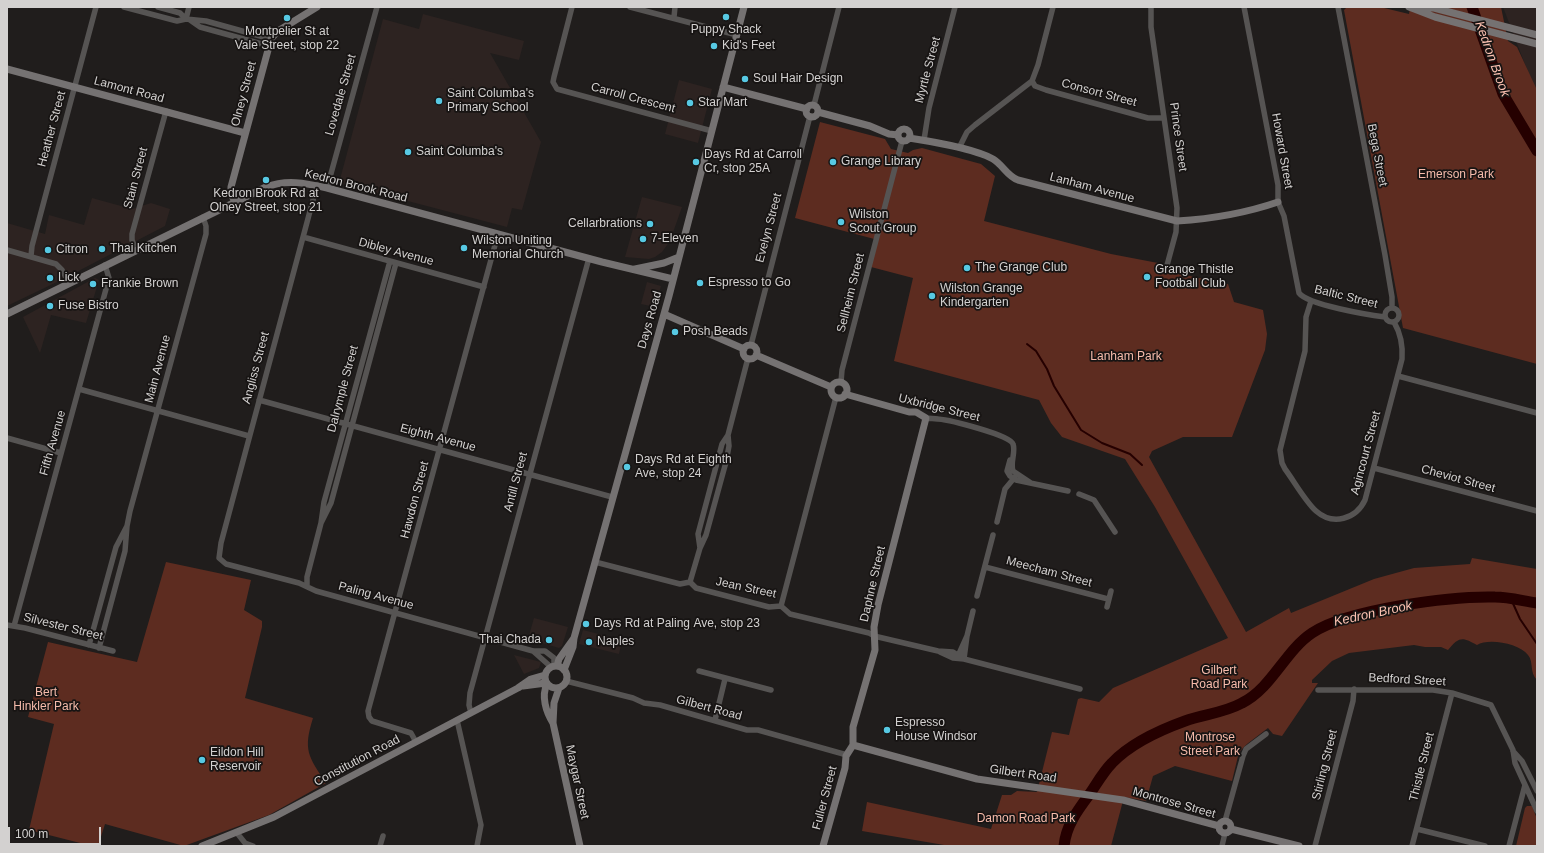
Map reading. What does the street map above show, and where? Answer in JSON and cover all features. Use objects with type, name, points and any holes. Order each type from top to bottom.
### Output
[{"type":"street","name":"Heather Street","points":[[31,256],[32,246],[96,7]]},
{"type":"street","points":[[124,7],[179,21],[188,19],[211,22],[270,42]]},
{"type":"street","points":[[158,7],[180,13],[200,27],[270,42]]},
{"type":"street","points":[[188,19],[189,7]]},
{"type":"street","name":"Lovedale Street","points":[[327,188],[377,7]]},
{"type":"street","name":"Carroll Crescent","points":[[572,7],[551,83],[555,88],[561,91],[712,131]]},
{"type":"street","points":[[633,7],[737,35]]},
{"type":"street","points":[[674,17],[675,7]]},
{"type":"street","name":"Days Road","points":[[564,670],[573,647],[574,638],[612,497],[664,314],[744,7]]},
{"type":"street","points":[[814,105],[839,7]]},
{"type":"street","name":"Myrtle Street","points":[[924,140],[929,108],[955,7]]},
{"type":"street","points":[[959,148],[967,132],[1032,82],[1053,7]]},
{"type":"street","name":"Prince Street","points":[[1151,7],[1151,28],[1177,203],[1176,232],[1166,269]]},
{"type":"street","name":"Howard Street","points":[[1244,7],[1278,185],[1278,202],[1284,216],[1296,281],[1302,296]]},
{"type":"street","name":"Bega Street","points":[[1338,7],[1385,255],[1392,297],[1392,308]]},
{"type":"street","points":[[1412,8],[1434,8],[1537,36]]},
{"type":"street","points":[[1412,8],[1435,17],[1537,44]]},
{"type":"street","points":[[270,42],[278,32],[314,9]]},
{"type":"street","name":"Olney Street","points":[[235,202],[231,194],[231,187],[270,42]]},
{"type":"street","name":"Lamont Road","points":[[7,69],[75,86],[245,133]]},
{"type":"street","name":"Consort Street","points":[[1032,82],[1035,86],[1046,90],[1148,118],[1164,118]]},
{"type":"street","points":[[723,87],[807,109]]},
{"type":"street","points":[[807,109],[809,106],[814,105]]},
{"type":"street","points":[[807,109],[807,113],[810,116],[815,116],[818,112],[814,105]]},
{"type":"street","name":"Stain Street","points":[[136,250],[132,240],[132,234],[166,111]]},
{"type":"street","name":"Lanham Avenue","points":[[818,112],[870,126],[903,138],[924,140],[959,148],[992,159],[1009,175],[1018,180],[1177,221],[1191,220],[1263,207],[1278,202]]},
{"type":"street","name":"Evelyn Street","points":[[751,345],[810,116]]},
{"type":"street","name":"Sellheim Street","points":[[841,382],[842,370],[903,138]]},
{"type":"street","name":"Kedron Brook Road","points":[[7,314],[235,202],[279,183],[294,181],[316,185],[632,270],[673,279]]},
{"type":"street","name":"Angliss Street","points":[[219,556],[249,436],[316,185]]},
{"type":"street","name":"Main Avenue","points":[[99,648],[125,551],[127,526],[206,234],[203,217]]},
{"type":"street","name":"Hawdon Street","points":[[416,742],[410,733],[375,722],[368,715],[498,234]]},
{"type":"street","name":"Dibley Avenue","points":[[303,237],[396,264],[484,287]]},
{"type":"street","points":[[7,250],[56,264],[62,270],[69,283]]},
{"type":"street","points":[[632,270],[664,263],[679,257]]},
{"type":"street","name":"Antill Street","points":[[471,712],[469,698],[589,258]]},
{"type":"street","name":"Dalrymple Street","points":[[307,586],[307,577],[321,524],[324,502],[390,262]]},
{"type":"street","name":"Dalrymple Street","points":[[321,524],[331,503],[396,264]]},
{"type":"street","name":"Fifth Avenue","points":[[14,626],[109,278],[105,266]]},
{"type":"street","name":"Baltic Street","points":[[1302,296],[1311,301],[1361,314],[1385,317]]},
{"type":"street","name":"Agincourt Street","points":[[1311,301],[1306,317],[1305,351],[1280,450],[1282,463],[1315,510],[1326,517],[1343,519],[1350,518],[1361,508],[1374,468],[1398,376],[1403,346],[1401,336],[1394,322]]},
{"type":"street","points":[[1392,308],[1399,312],[1399,319],[1394,322],[1387,320],[1385,317],[1386,311],[1392,308]]},
{"type":"street","points":[[664,314],[744,349]]},
{"type":"street","points":[[744,349],[751,345],[756,349],[756,355]]},
{"type":"street","points":[[744,349],[744,354],[748,358]]},
{"type":"street","points":[[748,358],[753,358],[756,355]]},
{"type":"street","points":[[756,355],[831,387]]},
{"type":"street","points":[[700,548],[698,534],[722,444],[728,435],[748,358]]},
{"type":"street","points":[[1398,376],[1537,413]]},
{"type":"street","points":[[831,387],[835,383],[841,382],[846,387],[845,394],[841,397],[836,397]]},
{"type":"street","points":[[831,387],[832,393],[836,397]]},
{"type":"street","points":[[79,389],[249,436]]},
{"type":"street","name":"Uxbridge Street","points":[[845,394],[909,412],[916,412],[926,418],[938,418],[971,426],[1008,438],[1014,445],[1007,470],[1013,476]]},
{"type":"street","points":[[781,606],[836,397]]},
{"type":"street","name":"Eighth Avenue","points":[[259,400],[612,497]]},
{"type":"street","name":"Daphne Street","points":[[847,755],[852,745],[853,730],[875,650],[875,618],[879,600],[926,418]]},
{"type":"street","points":[[690,582],[700,548],[706,535],[726,462],[729,446],[728,435]]},
{"type":"street","points":[[7,438],[61,453]]},
{"type":"street","name":"Uxbridge Street","points":[[1012,456],[1013,476]]},
{"type":"street","name":"Cheviot Street","points":[[1374,468],[1537,511]]},
{"type":"street","points":[[997,522],[1006,486],[1013,476],[1031,483],[1068,491]]},
{"type":"street","points":[[1079,494],[1095,500],[1115,532]]},
{"type":"street","name":"Main Avenue","points":[[89,645],[116,547],[127,526]]},
{"type":"street","points":[[977,596],[993,535]]},
{"type":"street","name":"Paling Avenue","points":[[219,556],[226,564],[307,586],[316,591],[532,651],[554,666]]},
{"type":"street","name":"Jean Street","points":[[595,562],[680,584],[690,582],[696,588],[769,607],[781,606],[790,614],[869,633],[874,636],[938,651],[1080,689]]},
{"type":"street","name":"Meecham Street","points":[[985,567],[1108,599]]},
{"type":"street","points":[[1107,607],[1111,591]]},
{"type":"street","points":[[960,657],[973,611]]},
{"type":"street","name":"Silvester Street","points":[[7,625],[113,651]]},
{"type":"street","name":"Days Road","points":[[554,666],[574,638]]},
{"type":"street","points":[[554,666],[564,670],[567,675],[566,681],[559,688],[552,688],[546,681],[554,666]]},
{"type":"street","points":[[699,672],[771,690]]},
{"type":"street","points":[[715,720],[725,679]]},
{"type":"street","name":"Constitution Road","points":[[202,846],[281,814],[518,688],[546,681]]},
{"type":"street","name":"Maygar Street","points":[[546,681],[544,697],[548,716],[553,723]]},
{"type":"street","name":"Gilbert Road","points":[[566,681],[634,698],[644,703],[660,705],[847,755]]},
{"type":"street","name":"Maygar Street","points":[[559,688],[554,703],[553,723],[580,846]]},
{"type":"street","name":"Stirling Street","points":[[1315,846],[1353,701],[1354,689]]},
{"type":"street","name":"Bedford Street","points":[[1318,690],[1433,690],[1452,693],[1491,705],[1513,750],[1525,765],[1537,791]]},
{"type":"street","name":"Thistle Street","points":[[1412,846],[1452,693]]},
{"type":"street","points":[[457,720],[481,825],[477,846]]},
{"type":"street","points":[[1225,833],[1221,832],[1219,826],[1225,821],[1244,752],[1266,734]]},
{"type":"street","name":"Gilbert Road","points":[[852,745],[977,778],[1123,800]]},
{"type":"street","name":"Bedford Street","points":[[1513,750],[1515,763],[1537,811]]},
{"type":"street","name":"Fuller Street","points":[[823,846],[847,755]]},
{"type":"street","points":[[1509,846],[1525,785]]},
{"type":"street","name":"Montrose Street","points":[[1123,800],[1219,826]]},
{"type":"street","points":[[1225,821],[1230,824],[1231,829]]},
{"type":"street","points":[[1225,833],[1228,833],[1231,829]]},
{"type":"street","points":[[1231,829],[1299,846]]},
{"type":"street","points":[[1417,829],[1485,846]]},
{"type":"street","points":[[237,833],[245,843],[253,846]]},
{"type":"street","points":[[1222,846],[1225,833]]},
{"type":"street","points":[[380,846],[383,836]]},
{"type":"shaded area","points":[[1503,7],[1537,7],[1537,90],[1531,80]]},
{"type":"shaded area","name":"Saint Columba's Primary School","points":[[423,14],[524,41],[519,60],[490,53],[541,142],[522,210],[512,208],[507,227],[339,183],[383,19],[419,29]]},
{"type":"shaded area","points":[[679,80],[712,89],[698,143],[665,134]]},
{"type":"shaded area","points":[[642,197],[682,207],[670,241],[662,252],[649,259],[625,257]]},
{"type":"shaded area","points":[[92,198],[132,209],[151,203],[170,209],[165,226],[7,306],[7,223],[45,234],[49,215],[84,225]]},
{"type":"shaded area","points":[[95,278],[99,280],[86,323],[51,315],[40,353],[23,317]]},
{"type":"shaded area","points":[[647,282],[661,286],[655,307],[641,304]]},
{"type":"shaded area","points":[[534,618],[568,627],[562,646],[559,648],[528,639]]},
{"type":"shaded area","points":[[583,630],[622,640],[619,654],[579,644]]},
{"type":"shaded area","points":[[514,655],[541,662],[539,668],[524,674]]},
{"type":"green space","name":"Emerson Park","points":[[1347,7],[1380,7],[1409,14],[1410,7],[1501,7],[1508,41],[1517,47],[1537,90],[1537,364],[1403,328],[1344,10]]},
{"type":"green space","points":[[820,122],[885,139],[891,149],[908,153],[922,148],[981,164],[995,176],[984,221],[1111,254],[1158,263],[1171,272],[1228,284],[1234,302],[1263,310],[1267,334],[1265,350],[1232,437],[1183,437],[1152,451],[1149,457],[1246,632],[1289,608],[1291,613],[1374,579],[1414,568],[1470,564],[1472,558],[1537,569],[1537,680],[1533,674],[1531,661],[1528,655],[1518,647],[1503,643],[1488,642],[1477,645],[1468,640],[1461,639],[1455,642],[1448,650],[1441,647],[1414,645],[1349,653],[1332,661],[1312,680],[1312,683],[1318,683],[1282,736],[1273,734],[1268,728],[1239,752],[1232,781],[1175,766],[1153,776],[1146,801],[1124,797],[1111,846],[950,846],[862,831],[867,802],[991,829],[1002,795],[1011,795],[1017,791],[1037,792],[1052,732],[1069,735],[1078,699],[1081,698],[1099,702],[1113,688],[1228,638],[1155,507],[1125,459],[1062,437],[1051,423],[1039,400],[894,361],[913,278],[871,267],[878,240],[795,218]]},
{"type":"green space","name":"Bert Hinkler Park","points":[[166,562],[251,580],[244,610],[262,621],[262,627],[245,698],[313,718],[308,738],[309,752],[311,759],[326,783],[269,815],[184,846],[105,824],[98,846],[92,846],[29,830],[54,724],[28,717],[48,642],[137,662]]},
{"type":"green space","points":[[1527,806],[1532,806],[1537,819],[1537,846],[1516,846],[1525,808]]},
{"type":"waterway","name":"Kedron Brook","points":[[1472,7],[1503,94],[1537,151]]},
{"type":"waterway","points":[[1027,344],[1036,351],[1047,369],[1054,386],[1081,430],[1102,443],[1130,454],[1142,465]]},
{"type":"waterway","name":"Kedron Brook","points":[[1064,846],[1067,832],[1076,813],[1106,770],[1119,756],[1146,738],[1166,729],[1192,719],[1228,709],[1253,696],[1270,679],[1294,649],[1312,633],[1350,617],[1374,611],[1427,602],[1476,597],[1500,597],[1537,603]]},
{"type":"waterway","points":[[1511,599],[1520,619],[1537,644]]},
{"type":"place","name":"Puppy Shack","points":[[726,17]]},
{"type":"place","name":"Montpelier St at Vale Street, stop 22","points":[[287,18]]},
{"type":"place","name":"Kid's Feet","points":[[714,46]]},
{"type":"place","name":"Soul Hair Design","points":[[745,79]]},
{"type":"place","name":"Saint Columba's Primary School","points":[[439,101]]},
{"type":"place","name":"Star Mart","points":[[690,103]]},
{"type":"place","name":"Saint Columba's","points":[[408,152]]},
{"type":"place","name":"Days Rd at Carroll Cr, stop 25A","points":[[696,162]]},
{"type":"place","name":"Grange Library","points":[[833,162]]},
{"type":"place","name":"Kedron Brook Rd at Olney Street, stop 21","points":[[266,180]]},
{"type":"place","name":"Wilston Scout Group","points":[[841,222]]},
{"type":"place","name":"Cellarbrations","points":[[650,224]]},
{"type":"place","name":"7-Eleven","points":[[643,239]]},
{"type":"place","name":"Wilston Uniting Memorial Church","points":[[464,248]]},
{"type":"place","name":"Thai Kitchen","points":[[102,249]]},
{"type":"place","name":"Citron","points":[[48,250]]},
{"type":"place","name":"The Grange Club","points":[[967,268]]},
{"type":"place","name":"Grange Thistle Football Club","points":[[1147,277]]},
{"type":"place","name":"Lick","points":[[50,278]]},
{"type":"place","name":"Espresso to Go","points":[[700,283]]},
{"type":"place","name":"Frankie Brown","points":[[93,284]]},
{"type":"place","name":"Wilston Grange Kindergarten","points":[[932,296]]},
{"type":"place","name":"Fuse Bistro","points":[[50,306]]},
{"type":"place","name":"Posh Beads","points":[[675,332]]},
{"type":"place","name":"Days Rd at Eighth Ave, stop 24","points":[[627,467]]},
{"type":"place","name":"Days Rd at Paling Ave, stop 23","points":[[586,624]]},
{"type":"place","name":"Thai Chada","points":[[549,640]]},
{"type":"place","name":"Naples","points":[[589,642]]},
{"type":"place","name":"Espresso House Windsor","points":[[887,730]]},
{"type":"place","name":"Eildon Hill Reservoir","points":[[202,760]]},
{"type":"park label","name":"Lanham Park","points":[[1126,357]]},
{"type":"park label","name":"Gilbert Road Park","points":[[1219,678]]},
{"type":"park label","name":"Montrose Street Park","points":[[1210,745]]},
{"type":"park label","name":"Damon Road Park","points":[[1026,819]]}]
